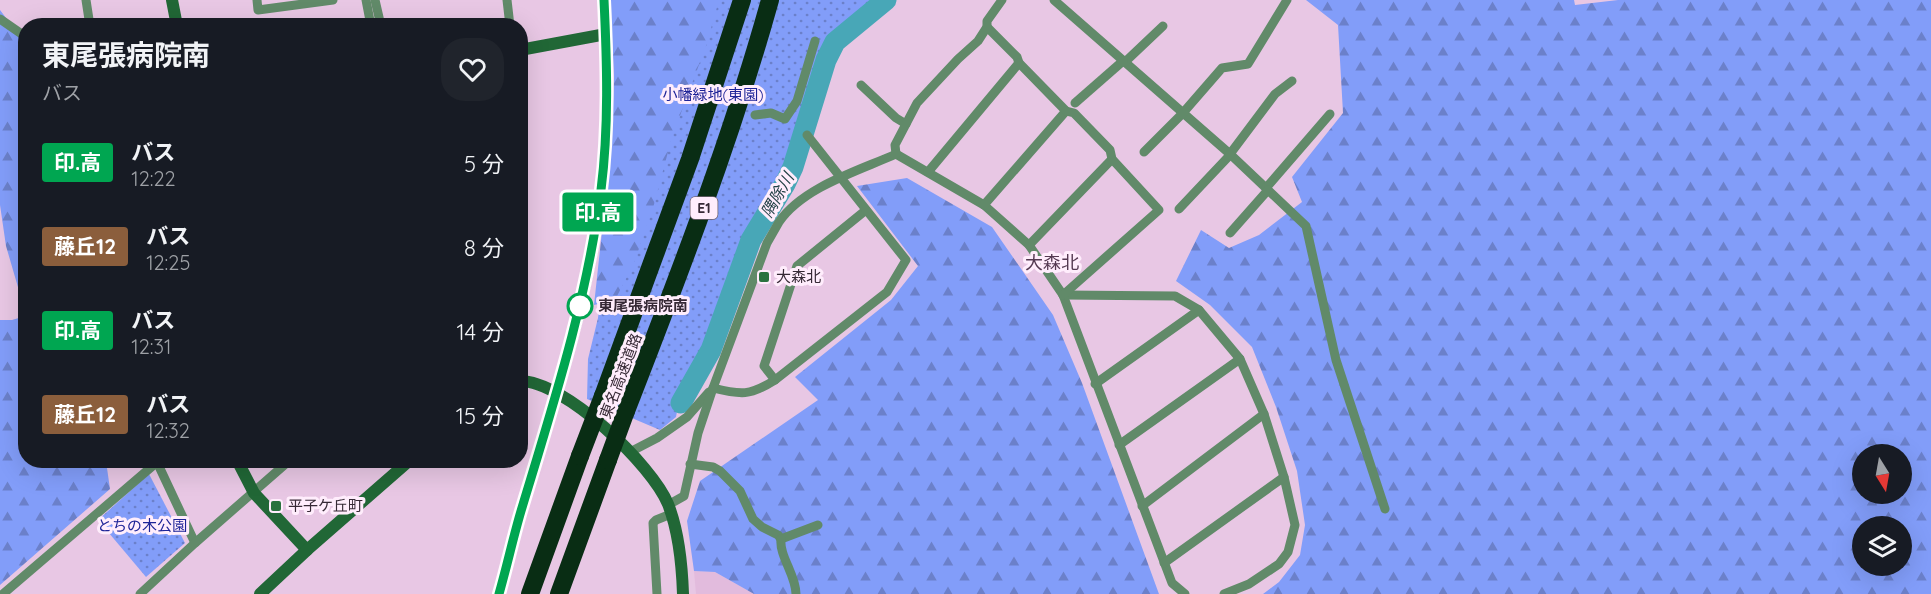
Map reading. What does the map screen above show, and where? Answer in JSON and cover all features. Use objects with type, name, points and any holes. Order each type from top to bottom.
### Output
[{"type":"highway","name":"東名高速道路","points":[[530,594],[690,159],[742,0]]},
{"type":"highway","name":"東名高速道路","points":[[559,594],[715,178],[746,86],[770,0]]},
{"type":"main road","points":[[172,0],[175,18]]},
{"type":"main road","points":[[499,594],[521,509],[558,392],[583,293],[600,197],[605,147],[604,0]]},
{"type":"main road","points":[[528,49],[606,34]]},
{"type":"main road","points":[[528,382],[558,392],[578,406],[649,472],[661,490],[669,510],[683,573],[683,594]]},
{"type":"main road","points":[[241,468],[254,493],[307,550]]},
{"type":"main road","points":[[260,594],[401,468]]},
{"type":"street","points":[[86,0],[89,18]]},
{"type":"street","points":[[257,0],[258,10],[333,0]]},
{"type":"street","points":[[366,0],[369,18]]},
{"type":"street","points":[[375,0],[379,18]]},
{"type":"street","points":[[507,0],[509,18]]},
{"type":"street","points":[[896,154],[895,145],[917,103],[978,41],[987,27],[987,21],[1002,0]]},
{"type":"street","points":[[1054,0],[1230,154],[1306,226],[1336,360],[1385,509]]},
{"type":"street","points":[[1144,152],[1182,114],[1222,68],[1248,64],[1287,0]]},
{"type":"street","points":[[0,19],[18,32]]},
{"type":"street","points":[[1075,103],[1163,26]]},
{"type":"street","points":[[987,27],[1066,111],[1074,113],[1110,150],[1112,159],[1159,210],[1063,295]]},
{"type":"street","points":[[755,115],[771,113],[785,119],[797,101],[815,41]]},
{"type":"street","points":[[928,172],[1019,63]]},
{"type":"street","points":[[1179,210],[1230,154],[1275,94],[1292,81]]},
{"type":"street","points":[[861,85],[896,118],[906,124]]},
{"type":"street","points":[[984,205],[1066,111]]},
{"type":"street","points":[[1230,233],[1329,114]]},
{"type":"street","points":[[713,388],[740,394],[760,390],[887,292],[906,260],[807,135]]},
{"type":"street","points":[[896,154],[984,205],[1029,245],[1063,295],[1164,564],[1172,583],[1185,594]]},
{"type":"street","points":[[657,594],[653,524],[684,496],[690,464],[713,388],[768,243],[780,221],[793,206],[814,190],[896,154]]},
{"type":"street","points":[[1029,245],[1112,159]]},
{"type":"street","points":[[775,380],[764,366],[797,266],[866,210]]},
{"type":"street","points":[[1063,295],[1175,296],[1199,310],[1240,359],[1264,414],[1284,477],[1295,525],[1287,552],[1279,564],[1249,584],[1224,594]]},
{"type":"street","points":[[1095,384],[1199,310]]},
{"type":"street","points":[[1119,445],[1240,359]]},
{"type":"street","points":[[630,452],[657,438],[687,417],[713,388]]},
{"type":"street","points":[[1142,506],[1264,414]]},
{"type":"street","points":[[690,464],[712,467],[720,471],[740,491],[753,519],[781,539]]},
{"type":"street","points":[[3,594],[149,468]]},
{"type":"street","points":[[159,468],[195,543]]},
{"type":"street","points":[[140,594],[281,468]]},
{"type":"street","points":[[1164,564],[1284,477]]},
{"type":"street","points":[[781,539],[818,525]]},
{"type":"street","points":[[781,539],[780,545],[793,576],[796,594]]},
{"type":"street","points":[[152,585],[159,594]]},
{"type":"shaded area","points":[[694,571],[715,572],[754,594],[696,594]]},
{"type":"green space","points":[[610,0],[719,0],[706,46],[672,137],[653,208],[634,263],[615,300],[594,305],[612,139],[614,77]]},
{"type":"green space","name":"小幡緑地(東園)","points":[[617,0],[891,0],[823,54],[781,184],[743,250],[707,349],[679,401],[676,417],[660,430],[587,399],[588,359],[598,318],[613,191]]},
{"type":"green space","points":[[1306,0],[1574,0],[1575,5],[1618,0],[1931,0],[1931,594],[1263,594],[1279,582],[1300,555],[1305,525],[1297,471],[1276,407],[1252,347],[1210,305],[1176,281],[1201,230],[1229,248],[1259,235],[1302,202],[1292,177],[1343,113],[1338,25]]},
{"type":"green space","points":[[0,10],[18,34],[18,287],[6,246],[0,205]]},
{"type":"green space","points":[[907,178],[992,227],[1053,315],[1082,383],[1159,594],[754,594],[715,572],[694,571],[687,521],[700,481],[818,400],[795,377],[891,300],[918,266],[857,186]]},
{"type":"green space","points":[[18,318],[18,468],[107,468],[110,489],[0,585],[0,320]]},
{"type":"green space","name":"とちの木公園","points":[[149,474],[185,543],[146,577],[98,520]]},
{"type":"waterway","name":"隅除川","points":[[681,403],[711,350],[751,240],[793,167],[826,60],[835,42],[886,0]]},
{"type":"bus line","name":"印.高","points":[[499,594],[521,509],[535,470],[571,345],[598,214],[606,127],[604,0]]},
{"type":"place","name":"大森北","points":[[764,277]]},
{"type":"place","name":"東尾張病院南","points":[[580,306]]},
{"type":"place","name":"平子ケ丘町","points":[[276,506]]},
{"type":"district","name":"大森北","points":[[1052,263]]}]
